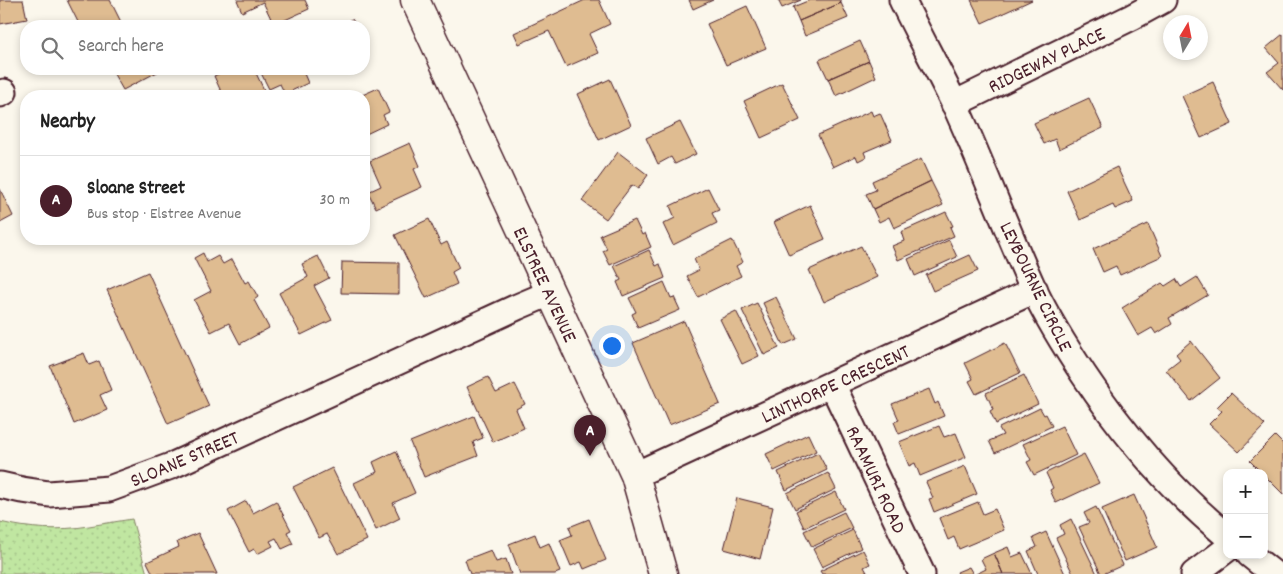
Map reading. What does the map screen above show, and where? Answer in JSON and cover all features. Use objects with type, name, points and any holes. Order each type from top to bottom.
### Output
[{"type":"street","name":"ELSTREE AVENUE","points":[[415,0],[635,475],[664,574]]},
{"type":"street","name":"LEYBOURNE CIRCLE","points":[[902,0],[954,104],[1034,290],[1050,322],[1100,399],[1127,434],[1163,476],[1207,520],[1223,533]]},
{"type":"street","name":"RIDGEWAY PLACE","points":[[954,104],[1163,0]]},
{"type":"street","name":"LINTHORPE CRESCENT","points":[[635,475],[1034,290]]},
{"type":"street","name":"SLOANE STREET","points":[[0,485],[48,494],[109,489],[171,466],[550,293]]},
{"type":"street","name":"RAAMURI ROAD","points":[[832,384],[922,574]]},
{"type":"street","points":[[1194,574],[1223,552]]},
{"type":"street","points":[[1255,559],[1274,574]]},
{"type":"green space","points":[[132,519],[147,574],[0,574],[0,522],[33,528],[56,529],[78,528]]},
{"type":"building","points":[[0,0],[23,0],[27,19],[0,24]]},
{"type":"building","points":[[67,0],[110,0],[120,20],[77,20]]},
{"type":"building","points":[[237,0],[305,0],[309,9],[285,20],[272,20],[263,2],[242,12]]},
{"type":"building","points":[[585,0],[599,0],[610,24],[589,34],[598,53],[566,67],[549,31],[519,44],[514,33]]},
{"type":"building","points":[[689,0],[713,0],[693,9]]},
{"type":"building","points":[[778,0],[801,0],[782,8]]},
{"type":"building","points":[[810,0],[840,0],[841,3],[799,21],[793,7]]},
{"type":"building","points":[[971,0],[1032,0],[982,23]]},
{"type":"building","points":[[841,3],[848,18],[805,36],[799,21]]},
{"type":"building","points":[[747,6],[766,48],[726,65],[707,24]]},
{"type":"building","points":[[1283,34],[1283,90],[1267,72],[1279,63],[1266,48]]},
{"type":"building","points":[[860,41],[869,61],[828,79],[819,60]]},
{"type":"building","points":[[869,61],[876,77],[836,96],[828,79]]},
{"type":"building","points":[[114,75],[152,75],[123,90]]},
{"type":"building","points":[[257,75],[264,90],[220,90],[214,76]]},
{"type":"building","points":[[262,75],[305,75],[308,83],[293,90],[283,90],[280,84],[269,89]]},
{"type":"building","points":[[610,79],[631,125],[599,140],[578,94]]},
{"type":"building","points":[[1213,82],[1232,124],[1201,138],[1182,96]]},
{"type":"building","points":[[782,83],[800,120],[761,138],[744,101]]},
{"type":"building","points":[[378,88],[389,112],[383,115],[387,124],[370,132],[370,92]]},
{"type":"building","points":[[1089,98],[1103,128],[1059,149],[1055,139],[1044,144],[1034,123]]},
{"type":"building","points":[[871,111],[873,116],[880,113],[892,140],[864,152],[866,157],[858,161],[856,156],[833,167],[818,135]]},
{"type":"building","points":[[680,122],[696,154],[675,164],[671,157],[658,164],[646,138]]},
{"type":"building","points":[[410,143],[420,166],[414,169],[422,187],[376,208],[370,196],[370,191],[381,186],[370,161]]},
{"type":"building","points":[[618,152],[648,175],[638,189],[632,185],[606,219],[582,201]]},
{"type":"building","points":[[921,159],[931,181],[873,209],[866,194],[876,190],[872,181]]},
{"type":"building","points":[[1117,167],[1133,201],[1115,209],[1113,205],[1080,220],[1067,191]]},
{"type":"building","points":[[931,181],[943,205],[894,228],[889,217],[879,222],[873,209]]},
{"type":"building","points":[[708,188],[719,210],[712,213],[717,223],[673,245],[663,224],[675,218],[670,206]]},
{"type":"building","points":[[0,189],[13,216],[0,223]]},
{"type":"building","points":[[810,205],[825,239],[789,255],[774,222]]},
{"type":"building","points":[[946,212],[953,226],[950,227],[954,236],[898,260],[892,246],[904,241],[901,232]]},
{"type":"building","points":[[429,219],[441,245],[447,242],[459,268],[452,272],[457,284],[426,298],[395,235]]},
{"type":"building","points":[[635,220],[642,235],[645,233],[651,247],[610,265],[603,251],[607,249],[600,235]]},
{"type":"building","points":[[1148,224],[1162,256],[1120,275],[1116,266],[1103,272],[1093,249]]},
{"type":"building","points":[[732,240],[743,262],[736,266],[741,276],[698,297],[687,276],[699,270],[694,259]]},
{"type":"building","points":[[949,240],[957,257],[915,276],[908,259]]},
{"type":"building","points":[[861,246],[877,277],[824,302],[809,270]]},
{"type":"building","points":[[649,250],[656,266],[660,264],[665,278],[623,296],[617,282],[621,280],[614,266]]},
{"type":"building","points":[[203,253],[207,262],[218,256],[223,264],[232,259],[245,283],[249,281],[258,297],[254,300],[269,328],[240,344],[229,323],[211,332],[194,300],[211,291],[194,258]]},
{"type":"building","points":[[970,255],[978,271],[933,291],[926,275]]},
{"type":"building","points":[[318,256],[329,278],[314,286],[332,320],[301,335],[279,293],[308,277],[302,264]]},
{"type":"building","points":[[342,262],[399,263],[399,294],[341,293]]},
{"type":"building","points":[[148,272],[209,406],[168,424],[107,290]]},
{"type":"building","points":[[1197,277],[1208,295],[1169,318],[1172,324],[1156,334],[1152,328],[1138,336],[1122,308],[1162,283],[1165,286],[1176,279],[1181,287]]},
{"type":"building","points":[[664,282],[671,298],[674,297],[680,310],[638,328],[632,314],[636,312],[629,298]]},
{"type":"building","points":[[776,297],[797,339],[783,345],[763,303]]},
{"type":"building","points":[[757,303],[779,348],[764,355],[742,310]]},
{"type":"building","points":[[736,311],[759,356],[742,364],[720,319]]},
{"type":"building","points":[[684,321],[720,404],[669,425],[633,343]]},
{"type":"building","points":[[1191,341],[1220,378],[1191,401],[1166,370],[1180,359],[1176,354]]},
{"type":"building","points":[[1005,343],[1020,373],[976,394],[969,381],[973,379],[965,363]]},
{"type":"building","points":[[84,353],[89,365],[99,361],[111,390],[100,395],[107,410],[74,424],[50,366]]},
{"type":"building","points":[[1024,375],[1038,404],[996,424],[990,411],[993,409],[986,393]]},
{"type":"building","points":[[488,377],[496,393],[515,384],[525,404],[516,409],[524,428],[493,442],[467,387]]},
{"type":"building","points":[[929,389],[935,404],[938,402],[944,416],[899,434],[894,422],[899,420],[892,404]]},
{"type":"building","points":[[1231,393],[1265,425],[1239,452],[1209,424],[1222,411],[1217,407]]},
{"type":"building","points":[[1040,408],[1044,415],[1046,414],[1052,426],[995,453],[989,441],[1003,435],[999,428]]},
{"type":"building","points":[[474,416],[483,438],[473,442],[478,456],[424,477],[410,442]]},
{"type":"building","points":[[939,426],[944,437],[956,433],[966,457],[920,476],[915,463],[909,466],[899,442]]},
{"type":"building","points":[[1062,426],[1076,455],[1034,475],[1027,462],[1031,460],[1023,444]]},
{"type":"building","points":[[808,434],[816,451],[774,471],[766,454]]},
{"type":"building","points":[[1275,436],[1283,444],[1283,494],[1268,479],[1268,469],[1258,469],[1250,461]]},
{"type":"building","points":[[396,451],[415,493],[393,503],[400,518],[376,530],[354,483],[377,472],[373,462]]},
{"type":"building","points":[[818,453],[827,470],[786,490],[778,472]]},
{"type":"building","points":[[1084,454],[1099,483],[1056,503],[1050,490],[1053,488],[1046,473]]},
{"type":"building","points":[[965,466],[977,494],[934,512],[929,499],[933,498],[926,482]]},
{"type":"building","points":[[332,468],[367,540],[338,554],[327,534],[319,538],[293,487]]},
{"type":"building","points":[[828,473],[836,489],[795,509],[787,493]]},
{"type":"building","points":[[836,492],[844,509],[804,528],[796,511]]},
{"type":"building","points":[[1134,495],[1157,547],[1125,561],[1102,509]]},
{"type":"building","points":[[737,498],[773,507],[760,559],[724,549]]},
{"type":"building","points":[[246,501],[253,513],[276,501],[291,530],[287,532],[293,544],[282,549],[276,538],[270,541],[273,546],[257,554],[254,549],[249,552],[228,511]]},
{"type":"building","points":[[978,502],[983,514],[995,509],[1004,530],[959,549],[954,537],[948,540],[939,518]]},
{"type":"building","points":[[1096,507],[1123,565],[1103,574],[1101,574],[1079,527],[1089,523],[1084,513]]},
{"type":"building","points":[[844,512],[852,528],[812,547],[804,531]]},
{"type":"building","points":[[589,519],[606,560],[584,569],[581,562],[571,566],[560,540],[572,535],[569,527]]},
{"type":"building","points":[[1071,519],[1097,574],[1073,574],[1056,538],[1064,534],[1060,525]]},
{"type":"building","points":[[853,530],[861,548],[822,567],[813,549]]},
{"type":"building","points":[[1046,532],[1065,574],[1038,574],[1028,551],[1037,547],[1033,538]]},
{"type":"building","points":[[198,533],[217,574],[153,574],[147,562],[179,547],[177,542]]},
{"type":"building","points":[[535,534],[540,547],[549,543],[560,572],[555,574],[520,574],[509,544]]},
{"type":"building","points":[[1008,547],[1012,557],[1022,553],[1032,574],[1003,574],[994,553]]},
{"type":"building","points":[[491,550],[496,562],[506,559],[511,574],[470,574],[465,560]]},
{"type":"building","points":[[863,550],[870,564],[864,567],[868,574],[822,574],[820,571]]},
{"type":"building","points":[[994,553],[1003,574],[976,574],[986,569],[981,559]]},
{"type":"building","points":[[969,567],[973,574],[958,574],[957,572]]},
{"type":"place","name":"Sloane Street","points":[[590,456]]}]
